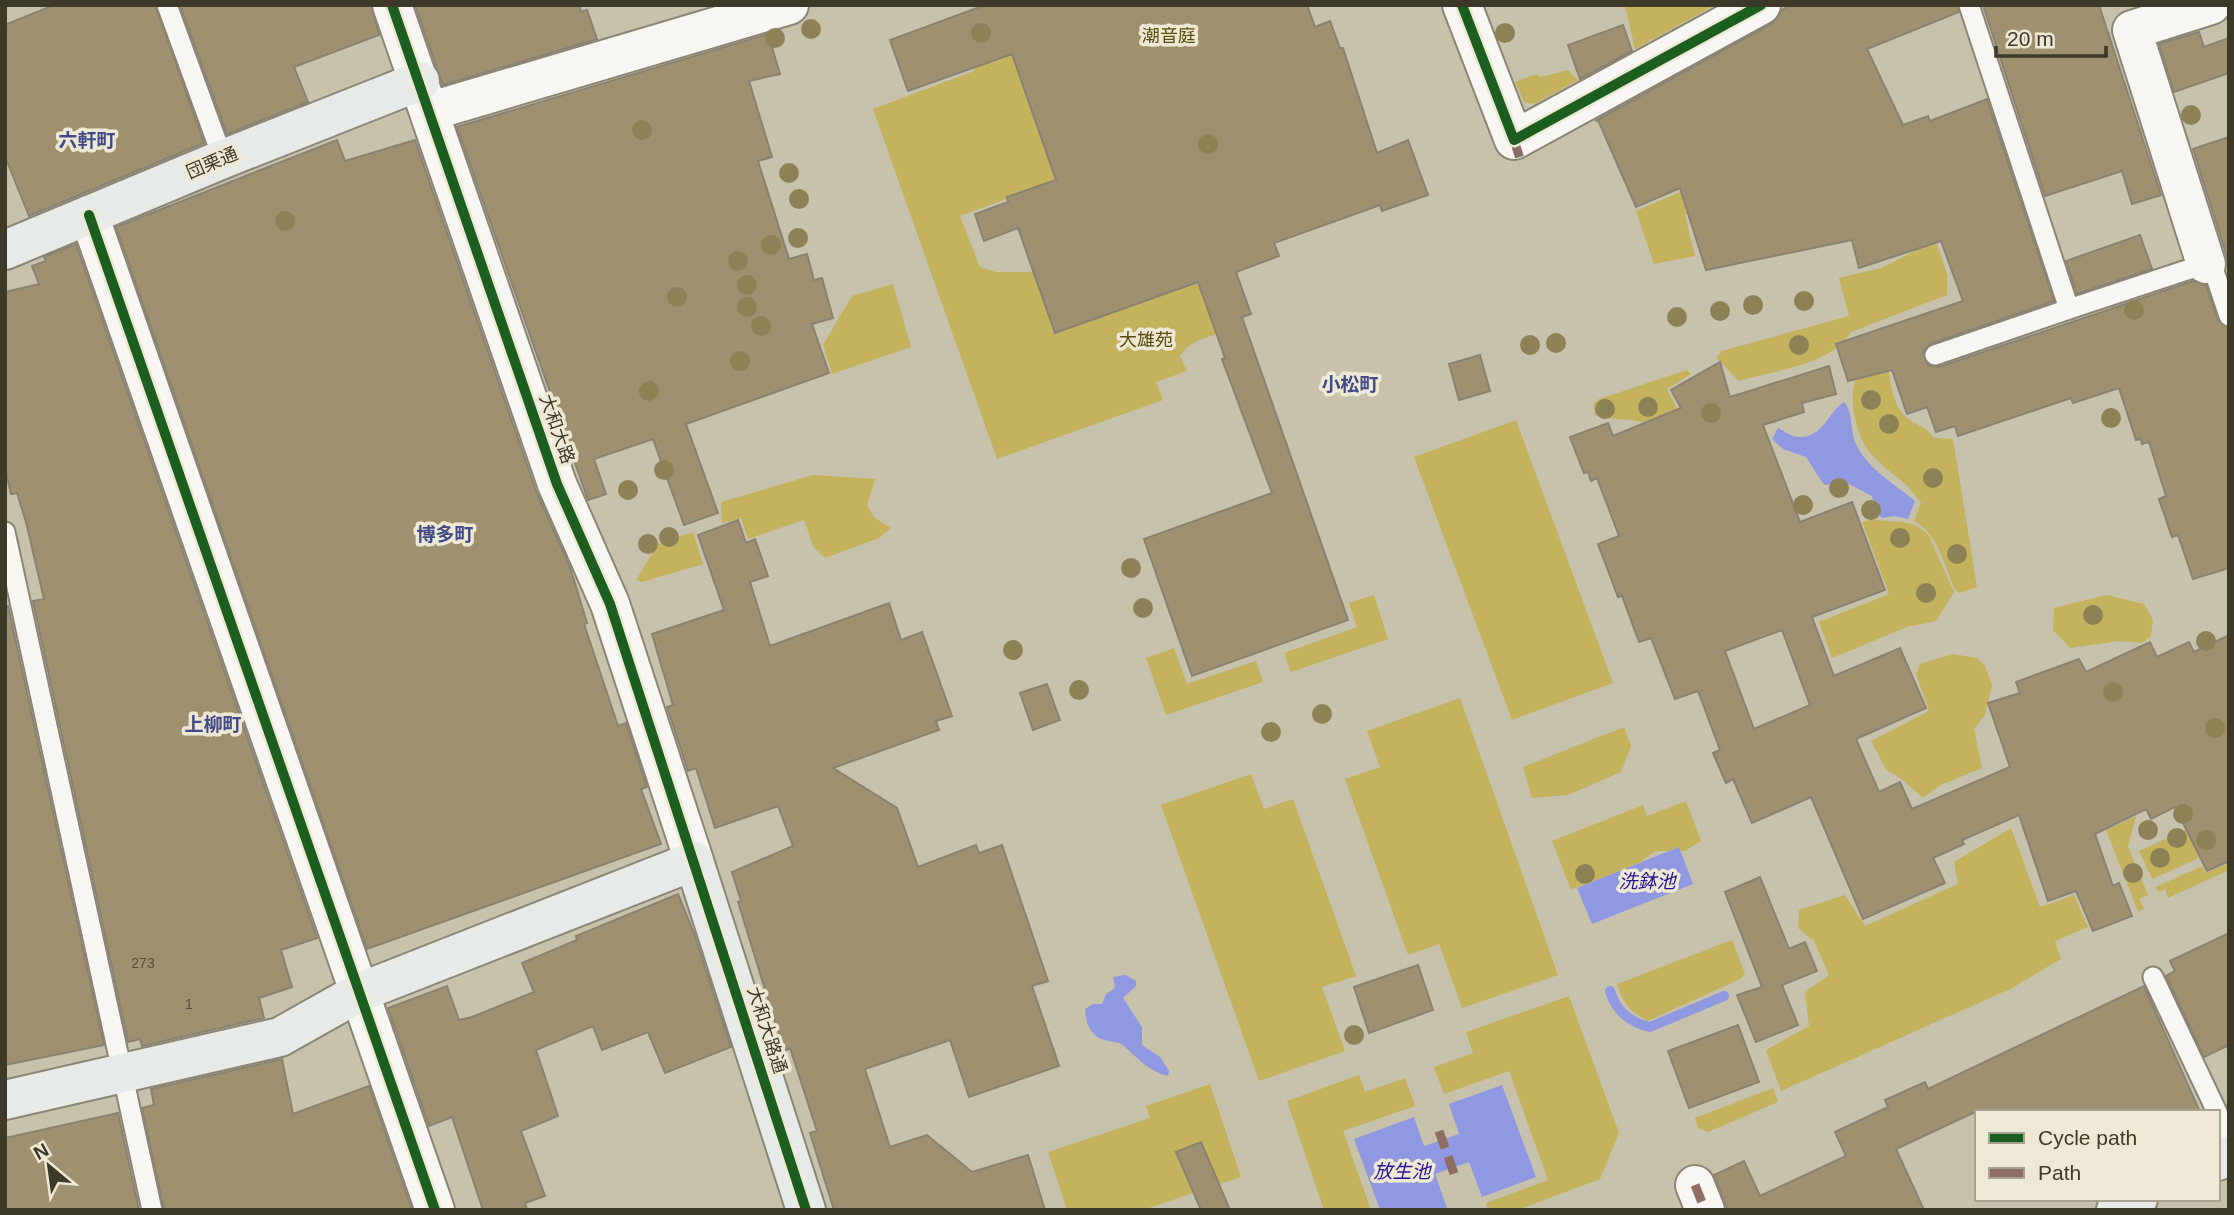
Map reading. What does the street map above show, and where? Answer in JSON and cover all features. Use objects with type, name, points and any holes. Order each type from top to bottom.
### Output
[{"type":"street","name":"大和大路","points":[[392,5],[426,96],[557,484],[610,604],[694,861]]},
{"type":"street","name":"団栗通","points":[[5,250],[223,159],[426,96],[789,5]]},
{"type":"street","points":[[1462,5],[1514,140],[1761,5]]},
{"type":"street","points":[[2206,264],[2132,30],[2211,5]]},
{"type":"street","points":[[89,215],[435,1210]]},
{"type":"street","points":[[5,1100],[280,1037],[358,993],[694,861]]},
{"type":"street","name":"大和大路通","points":[[694,861],[806,1210]]},
{"type":"street","points":[[2116,1210],[2134,1201]]},
{"type":"lane","points":[[167,5],[223,159]]},
{"type":"lane","points":[[1969,5],[2069,309]]},
{"type":"lane","points":[[1935,355],[2211,262],[2229,316]]},
{"type":"lane","points":[[5,532],[152,1210]]},
{"type":"lane","points":[[2153,977],[2215,1110]]},
{"type":"lane","points":[[2220,1120],[2229,1138]]},
{"type":"green space","name":"大雄苑","points":[[1025,5],[1152,146],[960,216],[980,267],[996,272],[1033,272],[1055,333],[1198,282],[1217,334],[1187,347],[1180,356],[1187,371],[1156,382],[1163,400],[997,459],[873,109],[974,71],[958,30]],"holes":[[[1059,96],[1071,129],[1041,139],[1030,107]]]},
{"type":"green space","points":[[1625,5],[1715,5],[1635,49]]},
{"type":"green space","points":[[1568,70],[1578,80],[1534,104],[1524,102],[1515,82],[1536,74],[1541,77]]},
{"type":"green space","points":[[1896,134],[1947,273],[1947,295],[1851,332],[1843,343],[1817,359],[1739,381],[1716,358],[1722,351],[1849,316],[1839,278],[1881,268],[1915,251]]},
{"type":"green space","points":[[1680,192],[1704,198],[1708,208],[1685,215],[1695,256],[1654,264],[1636,211]]},
{"type":"green space","points":[[893,284],[911,347],[832,374],[823,345],[852,296]]},
{"type":"green space","points":[[1886,357],[1894,395],[1904,415],[1934,438],[1953,439],[1977,587],[1959,593],[1954,588],[1934,541],[1922,526],[1914,521],[1921,503],[1909,488],[1874,457],[1859,432],[1853,409],[1857,377],[1867,365]]},
{"type":"green space","points":[[1687,370],[1691,374],[1667,389],[1682,418],[1650,426],[1636,421],[1595,415],[1593,404],[1599,399]]},
{"type":"green space","points":[[1516,420],[1613,683],[1512,720],[1414,457]]},
{"type":"green space","points":[[813,475],[875,479],[867,506],[875,518],[891,528],[879,538],[825,558],[814,548],[804,520],[748,539],[741,518],[722,523],[721,502]]},
{"type":"green space","points":[[1872,519],[1909,524],[1923,530],[1929,536],[1954,592],[1936,621],[1907,627],[1832,658],[1819,622],[1889,594],[1862,522]]},
{"type":"green space","points":[[693,532],[703,564],[642,582],[636,580],[658,544]]},
{"type":"green space","points":[[1374,595],[1388,639],[1291,672],[1284,653],[1357,627],[1349,603]]},
{"type":"green space","points":[[2107,595],[2144,604],[2153,620],[2151,636],[2142,643],[2118,641],[2070,648],[2053,630],[2054,608]]},
{"type":"green space","points":[[1174,648],[1187,684],[1256,661],[1263,682],[1166,715],[1146,658]]},
{"type":"green space","points":[[1953,654],[1977,658],[1985,666],[1992,685],[1985,715],[1974,729],[1982,768],[1941,785],[1923,798],[1898,776],[1887,771],[1871,741],[1929,711],[1916,674],[1920,664]]},
{"type":"green space","points":[[1460,698],[1558,975],[1462,1008],[1439,944],[1408,955],[1345,779],[1380,767],[1367,731]]},
{"type":"green space","points":[[1624,727],[1631,746],[1621,772],[1568,795],[1532,798],[1523,767]]},
{"type":"green space","points":[[1251,774],[1264,809],[1293,799],[1356,976],[1322,987],[1345,1051],[1259,1081],[1161,805]]},
{"type":"green space","points":[[1686,801],[1701,841],[1685,851],[1655,851],[1639,863],[1571,890],[1552,841],[1643,805],[1647,816]]},
{"type":"green space","points":[[2136,816],[2128,847],[2148,895],[2139,899],[2144,909],[2138,911],[2106,830]]},
{"type":"green space","points":[[2194,826],[2215,841],[2195,849],[2199,858],[2152,879],[2139,851]]},
{"type":"green space","points":[[2011,828],[2040,907],[2074,895],[2088,927],[2055,941],[2061,959],[2010,989],[1781,1091],[1766,1050],[1809,1026],[1805,992],[1829,975],[1814,941],[1798,928],[1799,910],[1845,895],[1865,926],[1958,884],[1954,862]]},
{"type":"green space","points":[[2229,863],[2229,870],[2168,898],[2165,889],[2158,892],[2156,887],[2202,866],[2206,873]]},
{"type":"green space","points":[[1732,940],[1745,974],[1740,979],[1648,1021],[1636,1014],[1622,997],[1617,984]]},
{"type":"green space","points":[[1569,996],[1619,1133],[1600,1179],[1517,1210],[1488,1210],[1486,1203],[1548,1180],[1509,1071],[1444,1094],[1434,1067],[1473,1053],[1466,1032]]},
{"type":"green space","points":[[1359,1075],[1365,1092],[1405,1078],[1415,1106],[1343,1131],[1371,1210],[1324,1210],[1287,1101]]},
{"type":"green space","points":[[1210,1084],[1241,1177],[1143,1210],[1067,1210],[1048,1152],[1150,1118],[1146,1106]]},
{"type":"green space","points":[[1773,1088],[1778,1102],[1708,1132],[1698,1128],[1695,1118]]},
{"type":"water","points":[[1844,402],[1849,411],[1854,439],[1861,453],[1874,469],[1915,501],[1908,519],[1894,516],[1882,518],[1875,511],[1872,496],[1845,482],[1824,485],[1806,457],[1783,449],[1772,439],[1778,428],[1796,437],[1814,434]]},
{"type":"water","name":"洗鉢池","points":[[1679,847],[1693,884],[1592,924],[1577,888]]},
{"type":"water","points":[[1126,975],[1136,981],[1136,986],[1123,998],[1142,1027],[1142,1045],[1160,1057],[1169,1071],[1168,1076],[1149,1068],[1121,1044],[1098,1037],[1088,1025],[1085,1009],[1093,1004],[1102,1004],[1106,994],[1115,988],[1113,977]]},
{"type":"water","name":"放生池","points":[[1502,1085],[1536,1177],[1482,1197],[1469,1162],[1435,1174],[1447,1208],[1380,1210],[1354,1139],[1414,1117],[1424,1146],[1459,1134],[1449,1104]]},
{"type":"building","points":[[54,5],[155,5],[204,143],[29,216],[5,156],[5,25]]},
{"type":"building","points":[[180,5],[371,5],[379,35],[294,67],[308,102],[227,134]]},
{"type":"building","points":[[415,5],[579,5],[581,12],[587,10],[597,39],[443,85]]},
{"type":"building","points":[[985,5],[1307,5],[1315,27],[1330,21],[1340,48],[1343,48],[1377,153],[1408,140],[1428,195],[1382,211],[1380,205],[1274,243],[1279,256],[1236,272],[1251,314],[1242,317],[1348,620],[1192,676],[1144,539],[1272,493],[1222,359],[1225,358],[1198,282],[1055,333],[1018,228],[984,241],[975,214],[1008,202],[1007,197],[1056,180],[1012,54],[908,91],[890,40]]},
{"type":"building","points":[[1790,5],[1957,5],[1959,12],[1867,49],[1903,125],[1928,116],[1930,121],[1987,99],[2054,301],[1930,344],[1923,353],[1928,365],[1939,367],[2193,281],[2206,285],[2218,320],[2229,328],[2229,568],[2193,579],[2178,535],[2172,537],[2159,499],[2166,496],[2149,442],[2142,444],[2141,439],[2136,440],[2119,388],[2073,403],[2071,398],[1958,436],[1955,426],[1936,432],[1927,407],[1907,414],[1892,370],[1848,381],[1836,344],[1963,301],[1941,241],[1859,268],[1852,240],[1706,270],[1680,188],[1636,207],[1598,120],[1595,121],[1771,24],[1782,10]]},
{"type":"building","points":[[1983,5],[2099,5],[2161,195],[2132,204],[2122,171],[2045,196]]},
{"type":"building","points":[[1623,25],[1632,51],[1580,79],[1568,45]]},
{"type":"building","points":[[2199,32],[2204,47],[2229,38],[2229,73],[2174,92],[2159,44]]},
{"type":"building","points":[[768,34],[780,74],[749,81],[772,157],[758,161],[789,259],[807,254],[814,280],[822,278],[833,318],[812,324],[829,373],[686,424],[718,513],[684,525],[653,439],[594,459],[606,494],[588,500],[457,127]]},
{"type":"building","points":[[2229,137],[2229,277],[2227,257],[2193,149]]},
{"type":"building","points":[[337,140],[345,161],[415,140],[536,491],[570,567],[587,623],[584,624],[618,726],[626,723],[647,787],[641,789],[661,844],[367,949],[116,227]]},
{"type":"building","points":[[2140,235],[2152,269],[2077,294],[2066,261]]},
{"type":"building","points":[[76,244],[317,938],[281,950],[292,987],[259,998],[264,1018],[142,1046],[140,1039],[128,1042],[33,601],[44,599],[26,522],[17,493],[11,494],[5,468],[5,292],[39,284],[32,266],[46,261],[44,257]]},
{"type":"building","points":[[1480,355],[1490,391],[1459,400],[1449,364]]},
{"type":"building","points":[[1720,362],[1730,397],[1829,366],[1836,394],[1802,403],[1804,412],[1763,425],[1800,522],[1852,502],[1885,590],[1812,617],[1834,676],[1900,648],[1926,708],[1856,739],[1879,792],[1900,782],[1912,809],[2010,767],[1988,703],[2020,693],[2016,682],[2079,659],[2086,672],[2150,642],[2157,657],[2189,642],[2194,652],[2229,635],[2229,861],[2207,871],[2175,807],[2151,819],[2146,809],[2095,834],[2113,886],[2119,883],[2132,916],[2093,931],[2076,891],[2048,901],[2019,815],[1962,840],[1964,844],[1933,858],[1945,883],[1863,919],[1811,797],[1752,823],[1733,779],[1726,783],[1713,753],[1720,750],[1698,691],[1675,699],[1651,638],[1639,642],[1598,544],[1619,536],[1597,478],[1591,481],[1588,472],[1584,473],[1570,437],[1608,423],[1613,436],[1681,408],[1671,390]],"holes":[[[1782,630],[1810,705],[1754,729],[1725,651]]]},
{"type":"building","points":[[738,520],[746,543],[755,539],[768,576],[750,582],[770,646],[889,603],[901,640],[922,632],[952,716],[936,721],[939,730],[833,768],[897,808],[918,867],[976,845],[979,853],[1002,845],[1048,981],[1032,986],[1059,1066],[969,1097],[950,1040],[865,1069],[890,1147],[927,1135],[972,1172],[1028,1155],[1045,1210],[834,1210],[810,1133],[817,1131],[790,1048],[786,1050],[777,1028],[738,902],[741,901],[732,872],[793,846],[778,806],[715,828],[696,768],[688,771],[667,707],[673,705],[652,634],[724,610],[698,535]]},
{"type":"building","points":[[5,606],[8,606],[104,1045],[5,1065]]},
{"type":"building","points":[[1047,684],[1060,720],[1033,730],[1020,693]]},
{"type":"building","points":[[1760,877],[1789,949],[1805,942],[1817,971],[1782,985],[1798,1025],[1756,1042],[1737,995],[1762,987],[1725,892]]},
{"type":"building","points":[[678,894],[694,933],[731,1047],[665,1073],[648,1032],[602,1050],[593,1026],[536,1050],[558,1116],[521,1131],[545,1196],[525,1203],[527,1210],[483,1210],[452,1117],[429,1126],[388,1008],[447,986],[459,1020],[472,1017],[534,992],[522,963],[577,940],[576,936]]},
{"type":"building","points":[[2229,933],[2229,1045],[2204,1057],[2166,976],[2175,971],[2170,961]]},
{"type":"building","points":[[1418,965],[1433,1010],[1369,1033],[1354,987]]},
{"type":"building","points":[[2144,986],[2199,1110],[1975,1110],[1896,1149],[1924,1210],[1728,1210],[1714,1175],[1744,1161],[1760,1196],[1846,1156],[1835,1132],[1888,1107],[1885,1100],[1925,1082],[1928,1089]]},
{"type":"building","points":[[1738,1025],[1759,1082],[1689,1108],[1668,1051]]},
{"type":"building","points":[[282,1059],[293,1114],[369,1086],[412,1210],[164,1210],[142,1108],[154,1105],[151,1089]]},
{"type":"building","points":[[118,1113],[139,1210],[5,1210],[5,1138]]},
{"type":"building","points":[[1201,1142],[1230,1210],[1201,1210],[1176,1152]]},
{"type":"waterway","points":[[1610,991],[1625,1015],[1650,1027],[1724,996]]},
{"type":"marked path","points":[[1514,140],[1522,165]]},
{"type":"marked path","points":[[1439,1131],[1456,1179]]},
{"type":"marked path","points":[[1695,1185],[1705,1210]]},
{"type":"cycle path","points":[[392,5],[557,484],[610,604],[806,1210]]},
{"type":"cycle path","points":[[1462,5],[1514,140],[1761,5]]},
{"type":"cycle path","points":[[89,215],[435,1210]]},
{"type":"district","name":"六軒町","points":[[87,140]]},
{"type":"district","name":"小松町","points":[[1350,384]]},
{"type":"district","name":"博多町","points":[[445,534]]},
{"type":"district","name":"上柳町","points":[[213,724]]},
{"type":"park label","name":"潮音庭","points":[[1169,36]]}]
